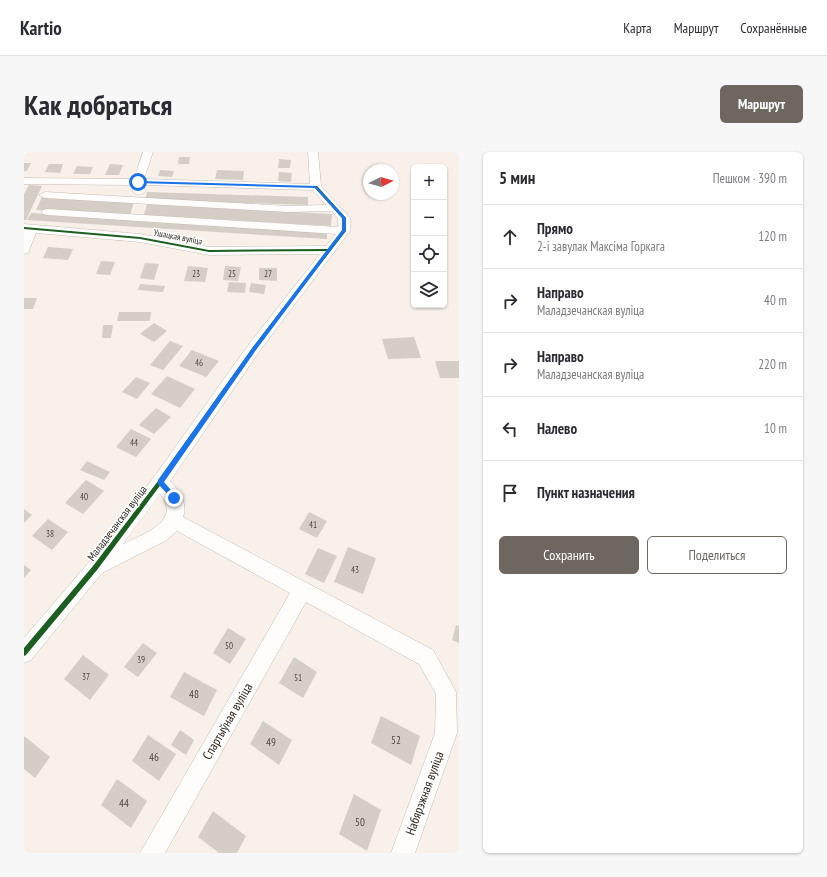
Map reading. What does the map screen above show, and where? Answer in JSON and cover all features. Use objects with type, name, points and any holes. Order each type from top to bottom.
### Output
[{"type":"street","points":[[137,217],[140,200],[138,182],[148,152]]},
{"type":"street","points":[[47,212],[344,230],[344,218],[316,187],[313,152]]},
{"type":"street","points":[[24,181],[138,182],[316,187]]},
{"type":"street","points":[[45,195],[288,209],[336,208]]},
{"type":"street","name":"Ушацкая вуліца","points":[[24,250],[27,228],[140,238],[210,252],[329,250]]},
{"type":"street","name":"Маладзечанская вуліца","points":[[24,653],[95,568],[160,482],[254,348],[344,230]]},
{"type":"street","points":[[95,568],[159,535],[172,524],[176,512],[174,498],[160,482]]},
{"type":"street","name":"Набярэжная вуліца","points":[[173,520],[426,657],[446,692],[446,733],[403,853]]},
{"type":"street","name":"Спартыўная вуліца","points":[[152,853],[302,590]]},
{"type":"building","points":[[179,157],[190,157],[189,164],[178,164]]},
{"type":"building","points":[[279,159],[291,160],[290,168],[278,168]]},
{"type":"building","points":[[24,163],[31,163],[27,171],[24,171]]},
{"type":"building","points":[[49,164],[63,164],[60,173],[45,172]]},
{"type":"building","points":[[110,164],[123,165],[119,175],[105,175]]},
{"type":"building","points":[[77,166],[93,167],[90,174],[73,174]]},
{"type":"building","points":[[160,170],[174,171],[172,177],[158,176]]},
{"type":"building","points":[[217,170],[244,171],[243,180],[215,179]]},
{"type":"building","points":[[279,172],[292,173],[291,182],[278,181]]},
{"type":"building","points":[[29,185],[42,186],[26,220],[24,220],[24,194]]},
{"type":"building","points":[[147,192],[308,197],[308,205],[145,200]]},
{"type":"building","points":[[42,197],[134,202],[130,215],[36,210]]},
{"type":"building","points":[[147,204],[332,214],[331,226],[144,215]]},
{"type":"building","points":[[31,213],[327,232],[327,239],[27,220]]},
{"type":"building","points":[[48,247],[73,249],[68,260],[43,258]]},
{"type":"building","points":[[101,261],[115,262],[110,275],[96,274]]},
{"type":"building","points":[[145,263],[159,264],[154,280],[140,278]]},
{"type":"building","points":[[188,266],[208,268],[205,282],[184,281]]},
{"type":"building","points":[[225,266],[241,267],[238,281],[223,280]]},
{"type":"building","points":[[259,268],[277,268],[277,281],[259,280]]},
{"type":"building","points":[[229,282],[246,283],[245,293],[227,292]]},
{"type":"building","points":[[251,283],[266,285],[264,294],[249,292]]},
{"type":"building","points":[[140,284],[165,286],[163,292],[138,290]]},
{"type":"building","points":[[24,298],[37,298],[33,309],[24,309]]},
{"type":"building","points":[[119,312],[151,312],[150,321],[117,321]]},
{"type":"building","points":[[154,323],[167,331],[154,342],[140,334]]},
{"type":"building","points":[[103,325],[113,325],[111,338],[102,338]]},
{"type":"building","points":[[414,337],[421,358],[388,359],[382,339]]},
{"type":"building","points":[[170,341],[183,346],[163,370],[150,365]]},
{"type":"building","points":[[192,350],[219,361],[206,377],[179,366]]},
{"type":"building","points":[[435,361],[459,361],[459,378],[440,378]]},
{"type":"building","points":[[167,376],[195,389],[180,408],[151,394]]},
{"type":"building","points":[[136,377],[150,383],[137,399],[122,392]]},
{"type":"building","points":[[156,408],[171,417],[154,434],[139,425]]},
{"type":"building","points":[[131,429],[151,439],[136,457],[116,447]]},
{"type":"building","points":[[87,461],[110,472],[104,480],[80,470]]},
{"type":"building","points":[[86,480],[104,491],[83,514],[65,503]]},
{"type":"building","points":[[24,509],[32,515],[24,523]]},
{"type":"building","points":[[309,512],[327,521],[317,538],[299,529]]},
{"type":"building","points":[[48,519],[68,532],[52,550],[32,536]]},
{"type":"building","points":[[348,547],[376,558],[363,594],[334,582]]},
{"type":"building","points":[[318,548],[337,556],[324,583],[305,574]]},
{"type":"building","points":[[24,565],[31,570],[24,578]]},
{"type":"building","points":[[456,625],[459,626],[459,643],[452,640]]},
{"type":"building","points":[[228,628],[246,639],[230,664],[213,653]]},
{"type":"building","points":[[143,643],[157,653],[138,677],[124,667]]},
{"type":"building","points":[[83,655],[109,675],[90,700],[64,679]]},
{"type":"building","points":[[294,657],[317,672],[303,698],[279,683]]},
{"type":"building","points":[[184,672],[217,690],[204,716],[170,697]]},
{"type":"building","points":[[381,716],[420,736],[411,765],[371,743]]},
{"type":"building","points":[[263,721],[292,740],[279,765],[250,744]]},
{"type":"building","points":[[180,730],[194,740],[186,755],[171,745]]},
{"type":"building","points":[[148,735],[176,754],[159,781],[132,761]]},
{"type":"building","points":[[24,736],[50,757],[35,778],[24,769]]},
{"type":"building","points":[[117,779],[147,801],[131,828],[101,805]]},
{"type":"building","points":[[354,794],[381,810],[367,851],[339,834]]},
{"type":"building","points":[[213,811],[246,836],[237,853],[219,853],[198,837]]},
{"type":"cycle path","points":[[24,653],[95,568],[160,482],[254,348],[344,231],[344,218],[316,187]]},
{"type":"cycle path","points":[[24,228],[140,238],[209,251],[329,250]]},
{"type":"route","points":[[138,182],[316,187],[344,218],[344,230],[254,348],[160,482],[174,498]]}]
